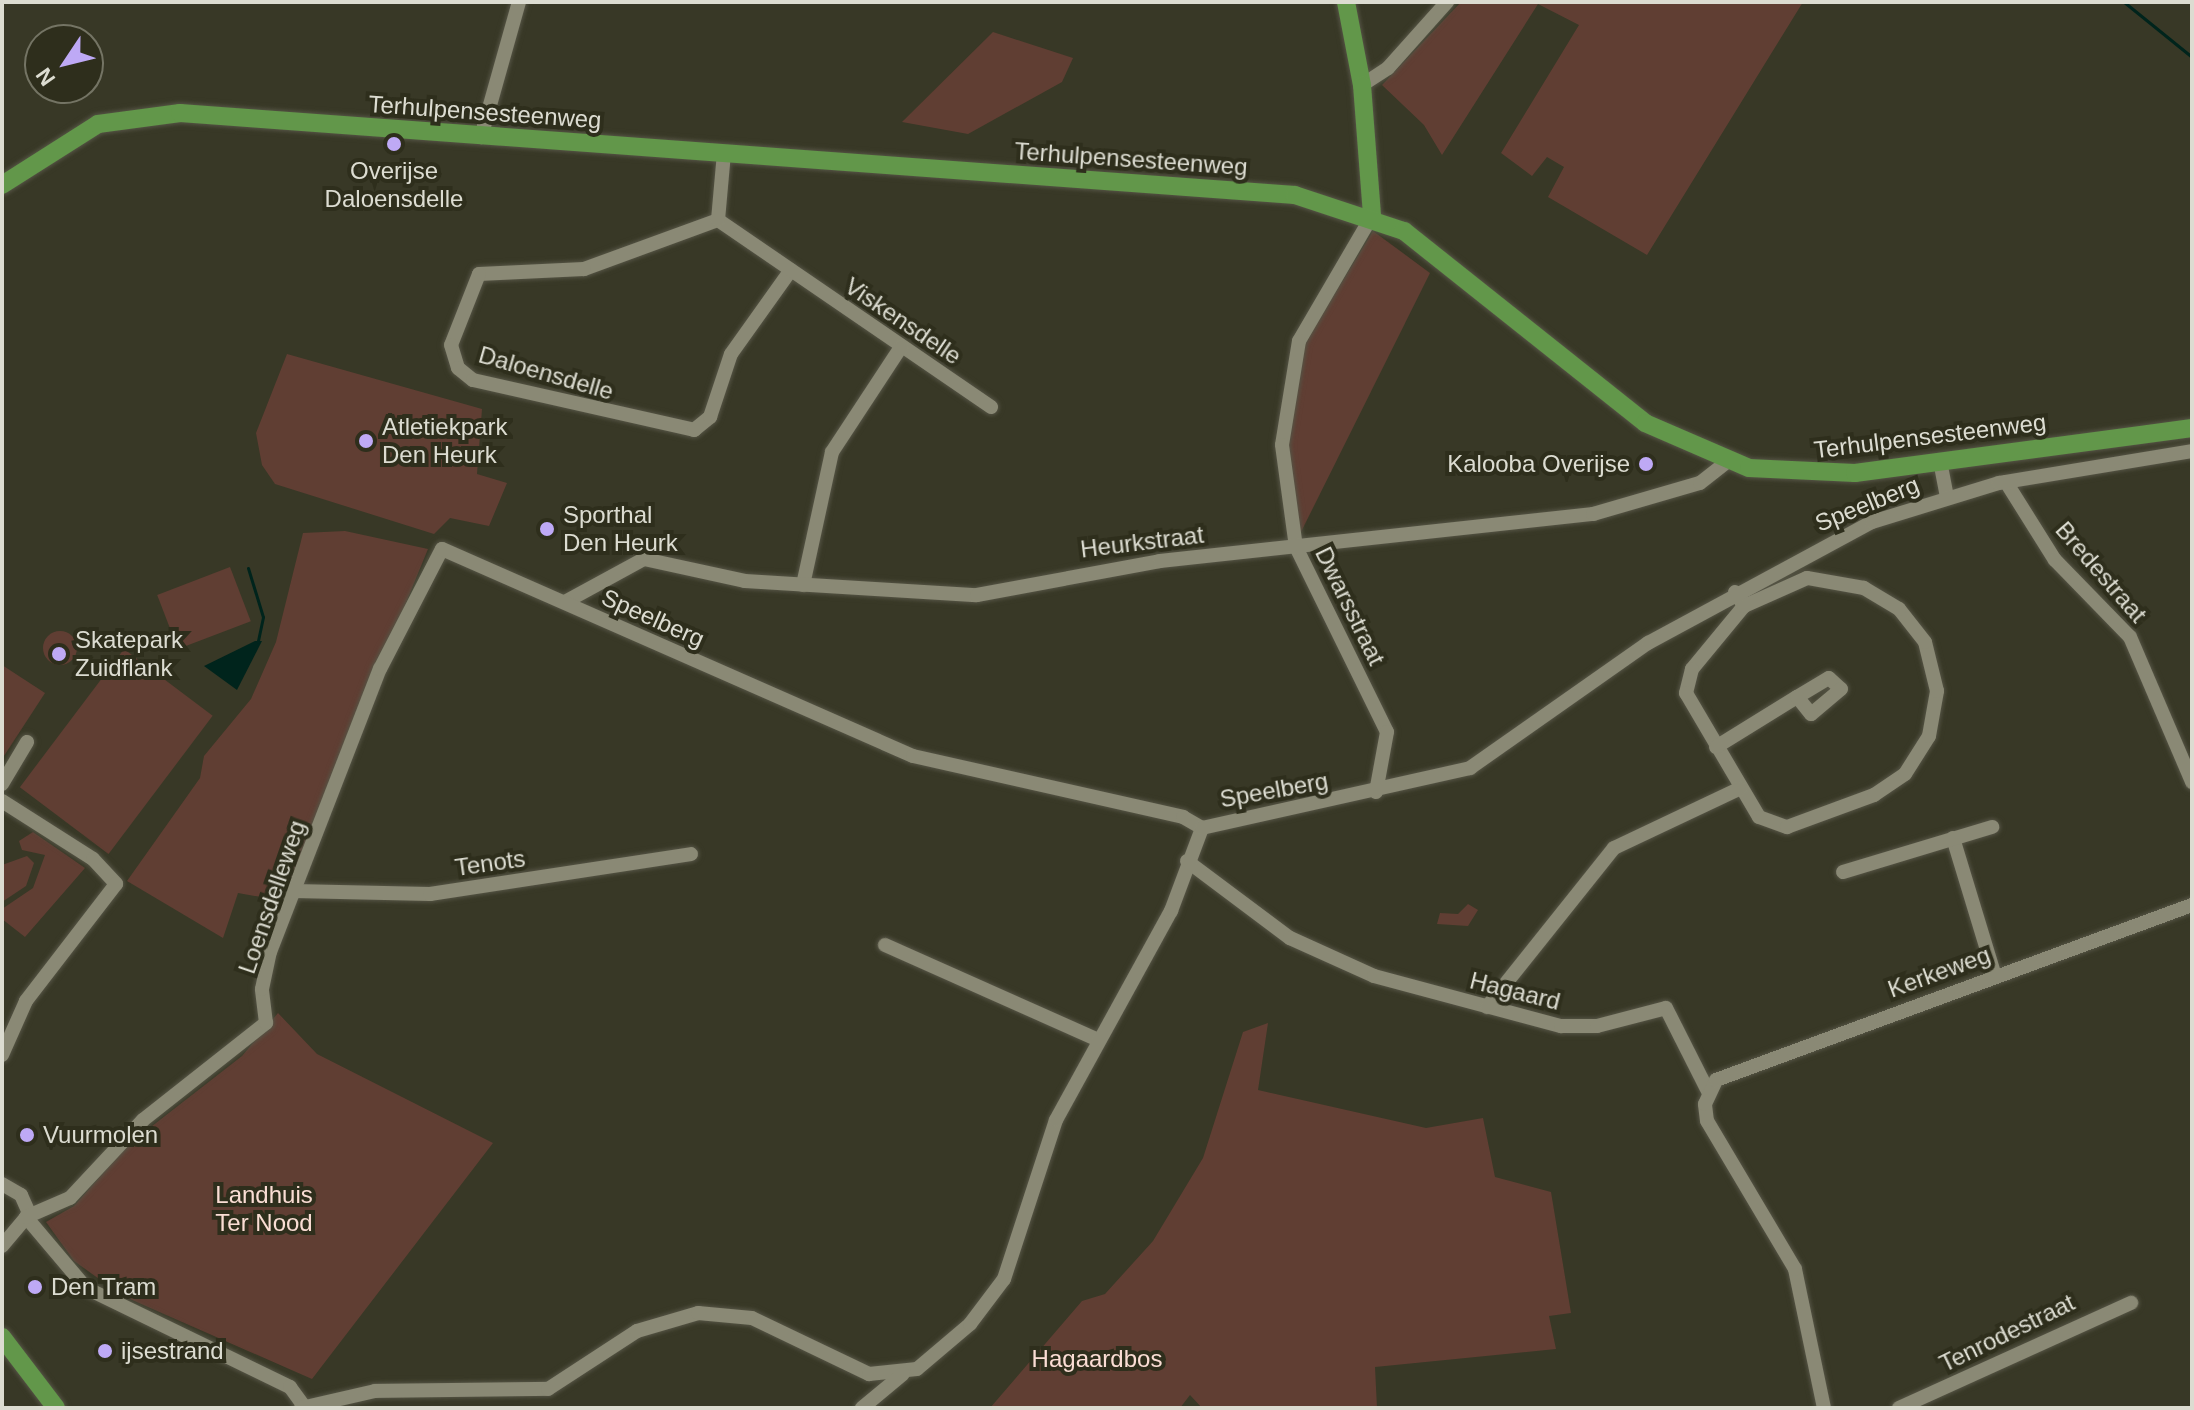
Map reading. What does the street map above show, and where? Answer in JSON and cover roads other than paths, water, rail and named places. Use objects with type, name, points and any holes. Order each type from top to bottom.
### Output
[{"type":"main road","points":[[1346,2],[1362,85],[1363,150],[1372,216]]},
{"type":"main road","name":"Terhulpensesteenweg","points":[[2,185],[74,134],[137,116],[724,153],[1295,195],[1345,206],[1372,216],[1451,263],[1645,423],[1728,461],[1806,475],[2192,428]]},
{"type":"main road","points":[[1345,206],[1363,150]]},
{"type":"main road","points":[[2,1337],[56,1408]]},
{"type":"street","points":[[481,137],[519,2]]},
{"type":"street","points":[[1362,85],[1388,68],[1447,2]]},
{"type":"street","points":[[724,153],[718,220],[791,270]]},
{"type":"street","name":"Dwarsstraat","points":[[1372,216],[1314,310],[1289,369],[1282,445],[1296,547],[1383,721],[1388,742],[1376,792]]},
{"type":"street","name":"Daloensdelle","points":[[718,220],[584,269],[479,274],[451,345],[458,368],[473,380],[694,430],[710,417],[731,354],[791,270]]},
{"type":"street","name":"Viskensdelle","points":[[791,270],[991,407]]},
{"type":"street","points":[[803,585],[832,452],[901,347]]},
{"type":"street","name":"Speelberg","points":[[442,549],[913,756],[1137,805],[1202,828],[1376,792],[1488,758],[1608,668],[1750,583],[1872,522],[1947,496],[2006,482],[2192,451]]},
{"type":"street","name":"Heurkstraat","points":[[565,602],[639,560],[803,585],[977,595],[1074,573],[1606,512],[1700,483],[1728,461]]},
{"type":"street","name":"Speelberg","points":[[1940,461],[1947,496]]},
{"type":"street","name":"Bredestraat","points":[[2006,482],[2055,560],[2130,637],[2192,782]]},
{"type":"street","name":"Loensdelleweg","points":[[28,1216],[70,1198],[143,1120],[266,1023],[264,979],[294,891],[380,669],[420,580],[442,549]]},
{"type":"street","points":[[1807,578],[1845,581],[1882,597],[1925,642],[1935,717],[1905,774],[1859,801],[1779,828],[1759,817],[1716,747],[1687,682],[1744,606],[1758,598],[1807,578]]},
{"type":"street","points":[[1750,583],[1758,598]]},
{"type":"street","points":[[1735,592],[1744,606]]},
{"type":"street","points":[[1716,747],[1797,697]]},
{"type":"street","points":[[2,784],[27,742]]},
{"type":"street","points":[[1487,1007],[1614,848],[1741,788]]},
{"type":"street","points":[[2,801],[81,850],[116,884],[14,1026],[2,1055]]},
{"type":"street","points":[[1843,872],[1992,827]]},
{"type":"street","points":[[862,1408],[955,1339],[1004,1279],[1056,1120],[1171,911],[1187,861],[1202,828]]},
{"type":"street","points":[[1953,838],[1995,976]]},
{"type":"street","name":"Tenots","points":[[294,891],[430,894],[691,854]]},
{"type":"street","name":"Hagaard","points":[[1187,861],[1316,950],[1374,976],[1487,1007],[1577,1027],[1666,1008],[1708,1091],[1714,1139],[1795,1269],[1824,1408]]},
{"type":"street","name":"Kerkeweg","points":[[1708,1091],[1728,1072],[2192,905]]},
{"type":"street","points":[[885,945],[1098,1040]]},
{"type":"street","points":[[2,1184],[21,1195],[28,1216],[86,1288],[290,1387],[302,1407],[375,1391],[548,1389],[647,1326],[708,1312],[775,1326],[869,1374],[904,1374]]},
{"type":"street","points":[[2,1246],[28,1216]]},
{"type":"street","name":"Tenrodestraat","points":[[1902,1408],[2131,1303]]},
{"type":"water","points":[[255,641],[262,641],[237,690],[204,666]]},
{"type":"waterway","points":[[2124,2],[2192,57]]},
{"type":"waterway","points":[[248,568],[263,617],[258,641]]},
{"type":"place","name":"Overijse Daloensdelle","points":[[394,144]]},
{"type":"place","name":"Atletiekpark Den Heurk","points":[[366,441]]},
{"type":"place","name":"Kalooba Overijse","points":[[1646,464]]},
{"type":"place","name":"Sporthal Den Heurk","points":[[547,529]]},
{"type":"place","name":"Skatepark Zuidflank","points":[[59,654]]},
{"type":"place","name":"Vuurmolen","points":[[27,1135]]},
{"type":"place","name":"Den Tram","points":[[35,1287]]},
{"type":"place","name":"ijsestrand","points":[[105,1351]]},
{"type":"park label","name":"Landhuis Ter Nood","points":[[264,1209]]},
{"type":"park label","name":"Hagaardbos","points":[[1097,1359]]}]
